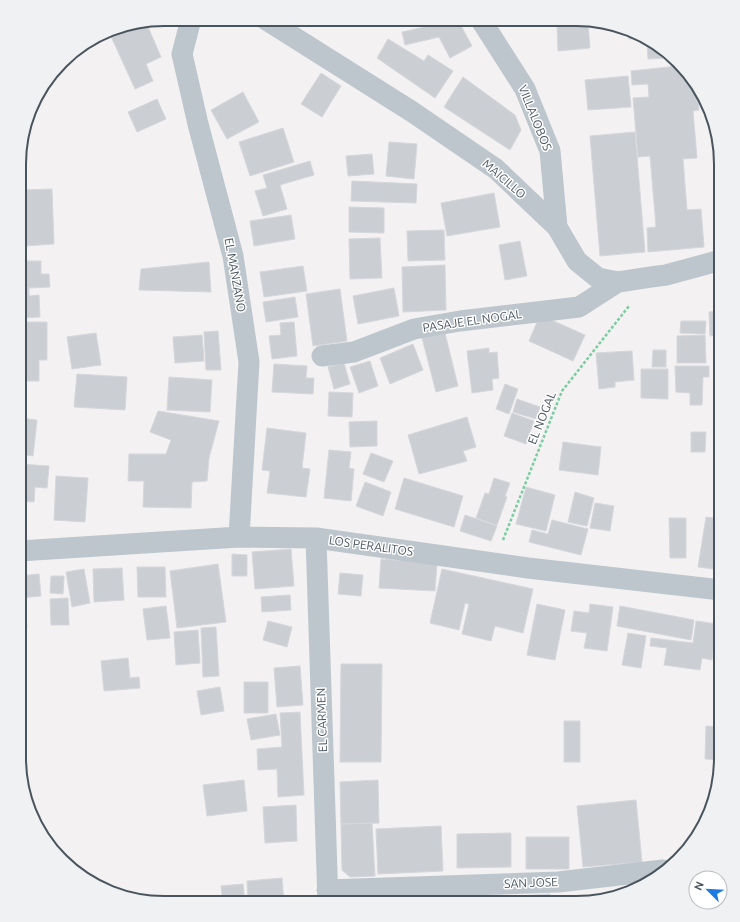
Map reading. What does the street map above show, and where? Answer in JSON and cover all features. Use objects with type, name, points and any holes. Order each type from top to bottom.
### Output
[{"type":"street","name":"EL MANZANO","points":[[189,26],[182,54],[198,124],[233,256],[249,362],[239,537]]},
{"type":"street","name":"MAICILLO","points":[[276,26],[411,111],[496,169],[557,227],[577,261],[598,278],[618,282],[666,275],[714,262]]},
{"type":"street","name":"VILLALOBOS","points":[[485,26],[525,90],[550,151],[557,227]]},
{"type":"street","name":"PASAJE EL NOGAL","points":[[322,356],[354,352],[414,329],[460,321],[578,307],[618,282]]},
{"type":"street","name":"LOS PERALITOS","points":[[26,551],[239,537],[316,538],[494,563],[714,589]]},
{"type":"street","name":"EL CARMEN","points":[[316,538],[327,896]]},
{"type":"street","name":"SAN JOSE","points":[[327,896],[558,882],[656,871]]},
{"type":"path","name":"EL NOGAL","points":[[494,563],[562,391],[651,277]]},
{"type":"building","points":[[429,26],[461,26],[472,46],[450,58],[439,37],[405,45],[402,32]]},
{"type":"building","points":[[557,26],[588,27],[590,48],[558,51]]},
{"type":"building","points":[[148,27],[161,57],[146,64],[153,81],[135,89],[111,36],[119,33]]},
{"type":"building","points":[[388,39],[424,61],[428,55],[453,71],[435,98],[377,58]]},
{"type":"building","points":[[647,46],[665,58],[648,59]]},
{"type":"building","points":[[674,66],[686,80],[698,99],[699,110],[693,111],[697,158],[683,159],[687,210],[701,209],[704,247],[648,252],[647,228],[656,227],[650,156],[638,157],[633,98],[649,97],[648,84],[632,85],[631,71]]},
{"type":"building","points":[[321,73],[341,86],[322,117],[301,104]]},
{"type":"building","points":[[628,76],[631,107],[588,110],[585,80]]},
{"type":"building","points":[[463,77],[515,115],[521,130],[510,150],[444,107]]},
{"type":"building","points":[[243,92],[259,122],[227,139],[211,110]]},
{"type":"building","points":[[157,99],[166,119],[137,132],[128,112]]},
{"type":"building","points":[[283,128],[294,162],[250,176],[239,142]]},
{"type":"building","points":[[635,132],[645,252],[600,256],[590,136]]},
{"type":"building","points":[[389,142],[417,144],[414,179],[386,176]]},
{"type":"building","points":[[372,154],[374,174],[348,176],[346,156]]},
{"type":"building","points":[[310,161],[314,175],[280,185],[287,209],[263,216],[255,191],[267,188],[263,175]]},
{"type":"building","points":[[352,181],[417,184],[416,203],[351,201]]},
{"type":"building","points":[[52,189],[54,244],[26,246],[26,190]]},
{"type":"building","points":[[494,193],[500,227],[447,236],[441,203]]},
{"type":"building","points":[[349,207],[384,208],[384,233],[349,232]]},
{"type":"building","points":[[291,215],[295,239],[254,246],[250,221]]},
{"type":"building","points":[[444,230],[445,260],[408,261],[407,231]]},
{"type":"building","points":[[380,238],[382,278],[350,279],[349,239]]},
{"type":"building","points":[[520,241],[527,276],[505,280],[499,245]]},
{"type":"building","points":[[26,261],[41,261],[41,274],[49,274],[50,287],[29,288],[29,296],[39,295],[40,317],[26,318]]},
{"type":"building","points":[[209,262],[211,292],[139,290],[141,269]]},
{"type":"building","points":[[445,265],[446,310],[403,312],[402,267]]},
{"type":"building","points":[[303,266],[307,291],[264,297],[260,272]]},
{"type":"building","points":[[394,288],[399,316],[358,324],[353,296]]},
{"type":"building","points":[[340,289],[347,341],[313,346],[306,294]]},
{"type":"building","points":[[295,297],[298,317],[266,322],[263,302]]},
{"type":"building","points":[[709,312],[714,312],[714,336],[710,336]]},
{"type":"building","points":[[540,315],[585,335],[573,361],[529,341]]},
{"type":"building","points":[[681,321],[706,321],[705,334],[680,333]]},
{"type":"building","points":[[26,322],[47,322],[47,360],[39,360],[39,381],[26,381]]},
{"type":"building","points":[[294,322],[297,356],[272,359],[269,336],[281,335],[280,323]]},
{"type":"building","points":[[218,331],[221,370],[206,370],[204,332]]},
{"type":"building","points":[[96,333],[101,365],[72,369],[67,337]]},
{"type":"building","points":[[445,333],[458,386],[436,392],[422,338]]},
{"type":"building","points":[[202,335],[204,361],[175,363],[173,337]]},
{"type":"building","points":[[705,335],[706,363],[677,363],[677,336]]},
{"type":"building","points":[[413,344],[423,370],[390,384],[380,358]]},
{"type":"building","points":[[489,348],[489,353],[497,352],[499,378],[492,379],[493,390],[472,393],[467,351]]},
{"type":"building","points":[[653,350],[666,350],[666,367],[652,367]]},
{"type":"building","points":[[632,351],[634,380],[615,382],[615,387],[599,389],[596,353]]},
{"type":"building","points":[[370,361],[378,386],[359,393],[350,367]]},
{"type":"building","points":[[344,363],[350,384],[334,389],[328,367]]},
{"type":"building","points":[[274,364],[307,366],[306,378],[314,378],[313,394],[272,392]]},
{"type":"building","points":[[675,366],[709,366],[709,377],[703,377],[702,405],[690,405],[690,393],[676,392]]},
{"type":"building","points":[[641,369],[668,369],[668,399],[641,398]]},
{"type":"building","points":[[77,374],[127,377],[125,410],[74,407]]},
{"type":"building","points":[[169,377],[212,380],[210,412],[167,410]]},
{"type":"building","points":[[505,384],[518,389],[509,414],[496,409]]},
{"type":"building","points":[[329,392],[353,393],[352,417],[328,416]]},
{"type":"building","points":[[517,399],[540,407],[536,419],[513,412]]},
{"type":"building","points":[[158,411],[219,421],[209,458],[207,481],[192,482],[191,508],[143,507],[144,481],[128,481],[129,454],[166,454],[171,440],[150,432]]},
{"type":"building","points":[[512,413],[534,421],[526,444],[504,436]]},
{"type":"building","points":[[467,417],[476,447],[463,451],[467,461],[419,474],[408,435]]},
{"type":"building","points":[[26,419],[37,420],[33,456],[26,455]]},
{"type":"building","points":[[377,421],[377,446],[350,447],[349,422]]},
{"type":"building","points":[[267,428],[306,433],[302,468],[310,469],[306,497],[267,493],[270,471],[262,470]]},
{"type":"building","points":[[691,432],[706,432],[705,452],[691,452]]},
{"type":"building","points":[[563,442],[601,447],[598,475],[559,470]]},
{"type":"building","points":[[329,450],[351,452],[349,468],[354,469],[351,501],[324,498]]},
{"type":"building","points":[[371,453],[393,461],[384,482],[363,474]]},
{"type":"building","points":[[26,464],[49,466],[47,488],[35,487],[34,502],[26,501]]},
{"type":"building","points":[[56,476],[88,478],[85,522],[54,520]]},
{"type":"building","points":[[404,478],[463,496],[454,527],[395,509]]},
{"type":"building","points":[[494,478],[510,483],[505,496],[507,497],[497,525],[476,518],[485,493],[489,494]]},
{"type":"building","points":[[365,482],[391,492],[383,516],[356,506]]},
{"type":"building","points":[[526,487],[555,495],[546,531],[516,524]]},
{"type":"building","points":[[575,492],[594,498],[587,526],[568,522]]},
{"type":"building","points":[[595,503],[614,506],[610,531],[590,528]]},
{"type":"building","points":[[465,515],[497,526],[491,541],[460,531]]},
{"type":"building","points":[[706,517],[714,518],[714,569],[698,567]]},
{"type":"building","points":[[669,518],[686,518],[686,558],[670,558]]},
{"type":"building","points":[[552,520],[588,529],[581,555],[529,542],[532,530],[548,534]]},
{"type":"building","points":[[291,549],[294,586],[255,589],[252,552]]},
{"type":"building","points":[[232,554],[247,555],[247,576],[232,576]]},
{"type":"building","points":[[381,559],[437,563],[435,591],[379,588]]},
{"type":"building","points":[[218,564],[226,622],[177,628],[170,571]]},
{"type":"building","points":[[137,567],[165,567],[166,597],[138,597]]},
{"type":"building","points":[[122,568],[124,600],[94,602],[93,569]]},
{"type":"building","points":[[84,569],[90,603],[72,607],[66,572]]},
{"type":"building","points":[[442,569],[533,589],[523,633],[495,626],[491,641],[462,634],[469,604],[465,603],[459,630],[430,623]]},
{"type":"building","points":[[340,573],[363,575],[361,596],[338,594]]},
{"type":"building","points":[[39,574],[41,596],[26,597],[26,575]]},
{"type":"building","points":[[51,576],[64,576],[63,594],[50,593]]},
{"type":"building","points":[[290,595],[291,610],[262,612],[261,597]]},
{"type":"building","points":[[68,598],[69,625],[51,625],[50,599]]},
{"type":"building","points":[[537,604],[565,610],[555,660],[527,655]]},
{"type":"building","points":[[590,604],[613,607],[607,651],[584,648],[587,633],[571,631],[574,611],[589,613]]},
{"type":"building","points":[[166,606],[170,638],[147,640],[143,609]]},
{"type":"building","points":[[620,606],[694,620],[691,640],[617,626]]},
{"type":"building","points":[[268,621],[292,627],[287,647],[263,640]]},
{"type":"building","points":[[696,621],[714,624],[714,646],[712,660],[702,658],[700,670],[664,665],[667,648],[650,646],[651,638],[693,643]]},
{"type":"building","points":[[216,627],[219,676],[203,677],[201,628]]},
{"type":"building","points":[[198,630],[200,663],[176,665],[174,632]]},
{"type":"building","points":[[628,633],[646,636],[641,668],[622,665]]},
{"type":"building","points":[[128,658],[130,678],[139,677],[140,688],[104,691],[101,661]]},
{"type":"building","points":[[341,664],[382,664],[381,762],[340,762]]},
{"type":"building","points":[[300,666],[303,705],[277,707],[274,668]]},
{"type":"building","points":[[244,682],[268,682],[268,713],[244,713]]},
{"type":"building","points":[[220,687],[224,711],[201,715],[197,691]]},
{"type":"building","points":[[300,712],[304,795],[278,797],[277,769],[258,770],[257,749],[282,747],[280,713]]},
{"type":"building","points":[[276,714],[280,735],[251,740],[247,719]]},
{"type":"building","points":[[564,721],[580,721],[580,762],[564,762]]},
{"type":"building","points":[[706,726],[714,727],[714,760],[705,759]]},
{"type":"building","points":[[244,780],[247,811],[207,816],[203,785]]},
{"type":"building","points":[[378,780],[379,823],[341,824],[340,782]]},
{"type":"building","points":[[636,800],[642,862],[583,867],[577,806]]},
{"type":"building","points":[[296,805],[297,841],[265,843],[263,807]]},
{"type":"building","points":[[372,823],[375,876],[350,877],[342,870],[341,824]]},
{"type":"building","points":[[441,826],[443,871],[378,874],[376,829]]},
{"type":"building","points":[[511,833],[511,867],[457,868],[457,834]]},
{"type":"building","points":[[526,837],[569,837],[569,869],[526,869]]},
{"type":"building","points":[[282,878],[283,896],[248,896],[247,881]]},
{"type":"building","points":[[243,884],[244,896],[222,896],[221,886]]},
{"type":"building","points":[[550,894],[550,896],[520,896]]}]
